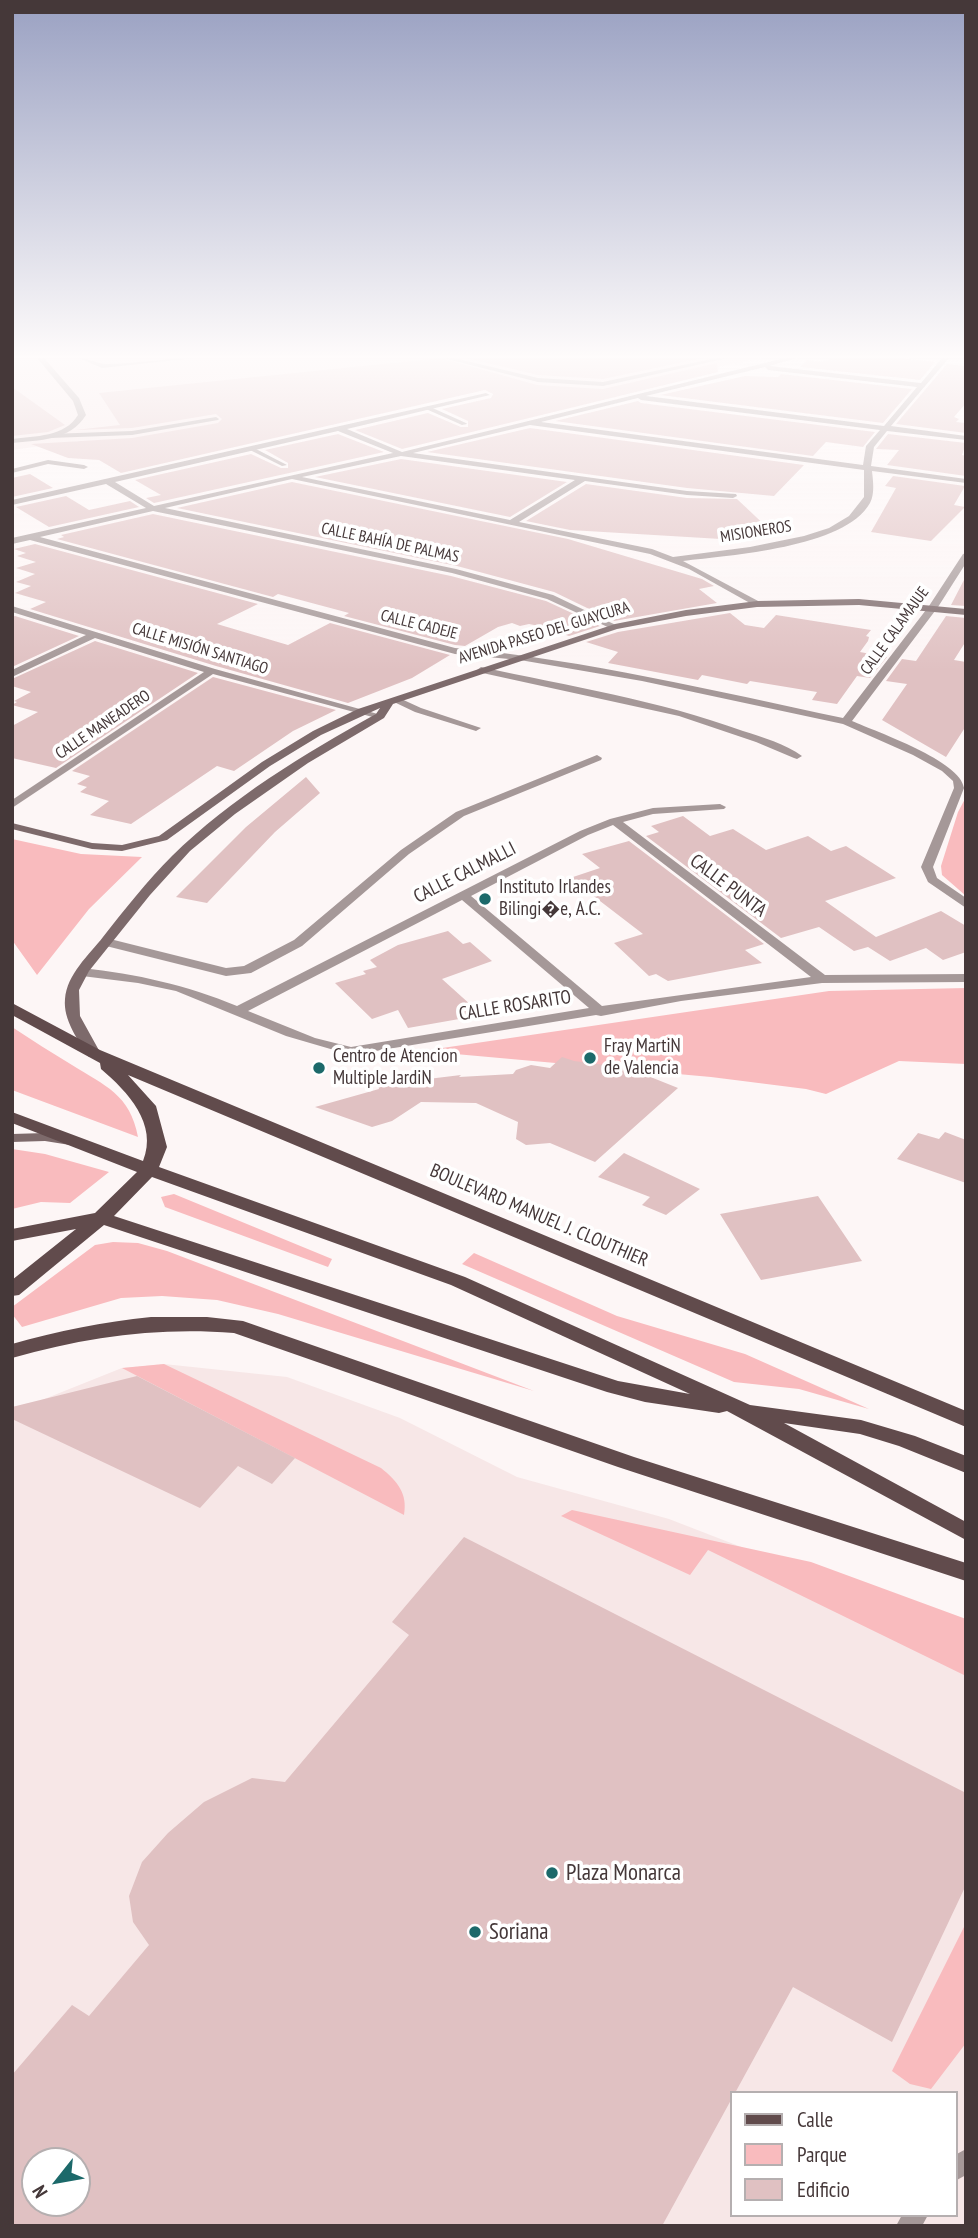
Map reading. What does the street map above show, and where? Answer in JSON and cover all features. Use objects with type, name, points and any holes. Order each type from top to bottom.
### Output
[{"type":"main road","name":"BOULEVARD MANUEL J. CLOUTHIER","points":[[13,1007],[94,1054],[966,1420]]},
{"type":"main road","name":"BOULEVARD MANUEL J. CLOUTHIER","points":[[94,1054],[129,1084],[147,1105],[158,1147],[149,1170]]},
{"type":"main road","points":[[12,1117],[149,1170],[458,1281],[741,1409],[966,1532]]},
{"type":"main road","points":[[12,1290],[101,1218],[149,1170]]},
{"type":"main road","points":[[12,1235],[101,1218],[614,1387],[645,1395],[861,1427],[907,1441],[966,1465]]},
{"type":"main road","points":[[12,1351],[100,1329],[154,1322],[188,1321],[236,1326],[626,1462],[966,1572]]},
{"type":"street","points":[[12,471],[46,462]]},
{"type":"street","points":[[51,462],[84,467]]},
{"type":"street","points":[[12,503],[194,462]]},
{"type":"street","points":[[12,541],[360,462]]},
{"type":"street","points":[[462,462],[687,493],[733,496]]},
{"type":"street","points":[[818,462],[966,481]]},
{"type":"street","name":"MISIONEROS","points":[[674,560],[782,543],[827,532],[856,515],[866,502],[870,488],[866,462]]},
{"type":"street","points":[[289,477],[625,545],[674,560],[757,604]]},
{"type":"street","points":[[513,522],[583,479]]},
{"type":"street","points":[[109,482],[152,508]]},
{"type":"street","name":"CALLE BAHÍA DE PALMAS","points":[[152,508],[453,571],[550,597],[615,627]]},
{"type":"street","name":"CALLE CADEJE","points":[[30,537],[455,651],[520,657],[655,681],[846,722],[917,753],[962,779]]},
{"type":"street","name":"CALLE CALAMAJUE","points":[[846,722],[933,607],[966,556]]},
{"type":"street","name":"AVENIDA PASEO DEL GUAYCURA","points":[[12,827],[92,846],[122,848],[163,838],[266,764],[317,733],[362,711],[615,627],[686,613],[757,604],[859,602],[966,612]]},
{"type":"street","name":"CALLE MISIÓN SANTIAGO","points":[[12,609],[212,671],[380,716]]},
{"type":"street","points":[[12,674],[95,634]]},
{"type":"street","name":"CALLE MANEADERO","points":[[12,806],[212,671]]},
{"type":"street","points":[[94,1054],[74,1020],[71,1006],[73,991],[82,972],[138,900],[186,849],[284,773],[380,716],[392,702]]},
{"type":"street","points":[[106,942],[226,972],[247,970],[298,943],[405,852],[460,814],[597,758]]},
{"type":"street","points":[[962,779],[927,867],[932,880],[966,904]]},
{"type":"street","name":"CALLE CALMALLI","points":[[239,1010],[584,833],[614,821],[653,811],[720,807]]},
{"type":"street","name":"CALLE PUNTA","points":[[614,821],[822,979]]},
{"type":"street","points":[[462,894],[601,1012]]},
{"type":"street","name":"CALLE ROSARITO","points":[[82,972],[148,980],[239,1010],[318,1044],[351,1051],[681,998],[822,979],[966,978]]},
{"type":"street","points":[[12,1138],[45,1137],[76,1142]]},
{"type":"lane","points":[[279,462],[284,465]]},
{"type":"lane","points":[[481,670],[700,719],[750,734],[797,756]]},
{"type":"lane","points":[[392,702],[476,728]]},
{"type":"shaded area","name":"Plaza Monarca","points":[[164,1364],[287,1377],[400,1418],[517,1477],[669,1519],[966,1634],[966,2226],[12,2226],[12,1412],[122,1368]]},
{"type":"green space","points":[[966,797],[966,896],[942,875],[941,866],[958,812]]},
{"type":"green space","points":[[12,839],[81,854],[142,857],[89,909],[37,975],[12,940]]},
{"type":"green space","points":[[966,988],[966,1064],[899,1061],[826,1094],[711,1077],[422,1051],[829,991]]},
{"type":"green space","points":[[12,1027],[114,1093],[129,1111],[138,1137],[12,1090]]},
{"type":"green space","points":[[12,1149],[45,1154],[109,1172],[70,1203],[41,1202],[12,1209]]},
{"type":"green space","points":[[174,1194],[332,1259],[328,1267],[165,1207],[161,1197]]},
{"type":"green space","points":[[113,1242],[138,1243],[167,1251],[534,1391],[278,1314],[217,1300],[162,1296],[121,1298],[22,1327],[12,1314],[12,1307],[95,1245]]},
{"type":"green space","points":[[474,1253],[617,1316],[745,1354],[869,1409],[799,1389],[734,1382],[462,1264]]},
{"type":"green space","points":[[164,1364],[381,1468],[403,1494],[404,1515],[122,1368]]},
{"type":"green space","points":[[572,1510],[811,1562],[966,1619],[966,1676],[708,1550],[690,1575],[561,1516]]},
{"type":"green space","points":[[966,1923],[966,2043],[931,2089],[910,2084],[892,2071]]},
{"type":"building","points":[[103,462],[167,462],[121,473]]},
{"type":"building","points":[[213,462],[269,462],[281,468],[288,468],[288,463],[337,462],[154,503],[146,498],[161,495],[135,480]]},
{"type":"building","points":[[385,462],[426,462],[567,482],[510,517],[315,477]]},
{"type":"building","points":[[502,462],[785,462],[804,465],[774,496],[687,488]]},
{"type":"building","points":[[889,462],[966,462],[966,476],[887,465]]},
{"type":"building","points":[[30,474],[53,488],[12,497],[12,478]]},
{"type":"building","points":[[893,476],[965,486],[954,505],[965,507],[931,541],[871,532],[896,488],[885,486]]},
{"type":"building","points":[[292,482],[568,539],[702,579],[714,586],[699,589],[717,603],[614,621],[554,592],[457,566],[177,508]]},
{"type":"building","points":[[586,484],[687,498],[737,499],[771,531],[721,539],[570,530],[526,521]]},
{"type":"building","points":[[66,496],[89,510],[130,501],[139,507],[49,527],[16,507]]},
{"type":"building","points":[[153,514],[451,576],[546,601],[600,626],[569,636],[539,626],[512,623],[498,627],[465,646],[455,645],[344,616],[349,613],[278,594],[273,597],[57,539],[64,537],[61,535]]},
{"type":"building","points":[[35,544],[258,604],[217,624],[288,645],[330,623],[450,655],[412,678],[348,703],[30,609],[46,602],[15,593],[31,586],[16,582],[35,574],[16,568],[36,562],[17,556],[26,553],[14,549]]},
{"type":"building","points":[[966,576],[966,606],[951,605]]},
{"type":"building","points":[[730,613],[745,625],[764,628],[776,615],[871,630],[866,636],[869,637],[868,641],[860,652],[887,657],[870,678],[857,676],[837,704],[812,700],[817,692],[750,681],[747,684],[702,675],[698,680],[608,663],[618,652],[586,642],[618,632]]},
{"type":"building","points":[[946,616],[966,618],[966,641],[954,660],[966,662],[966,726],[946,757],[882,720],[907,684],[886,681],[902,659],[916,661]]},
{"type":"building","points":[[12,617],[79,636],[12,667]]},
{"type":"building","points":[[95,641],[198,673],[56,768],[12,758],[12,726],[38,712],[12,705],[17,702],[14,701],[31,692],[12,686],[12,679]]},
{"type":"building","points":[[213,677],[336,710],[293,731],[234,771],[217,766],[131,824],[90,815],[109,801],[80,792],[87,787],[77,784],[90,776],[72,771]]},
{"type":"building","points":[[306,777],[320,793],[275,832],[207,903],[176,897],[246,827]]},
{"type":"building","points":[[683,816],[710,836],[733,829],[766,850],[808,836],[831,851],[846,846],[896,878],[825,901],[876,937],[941,911],[966,926],[966,952],[943,960],[926,948],[890,961],[868,947],[854,951],[819,927],[781,938],[646,836],[659,832],[651,826]]},
{"type":"building","points":[[629,841],[764,944],[745,950],[762,963],[668,981],[656,974],[649,976],[614,943],[643,934],[570,878],[600,868],[582,854]]},
{"type":"building","points":[[448,931],[463,944],[470,942],[492,961],[442,979],[482,1015],[408,1028],[398,1010],[372,1019],[335,983],[366,974],[363,971],[377,967],[370,960],[398,945]]},
{"type":"building","points":[[562,1057],[628,1068],[678,1088],[595,1162],[550,1143],[526,1145],[516,1139],[518,1122],[476,1103],[421,1102],[392,1121],[372,1127],[315,1107],[379,1089],[378,1085],[461,1075],[459,1077],[513,1074],[516,1070],[531,1065],[550,1068]]},
{"type":"building","points":[[945,1132],[966,1140],[966,1183],[897,1159],[918,1133],[939,1139]]},
{"type":"building","points":[[624,1153],[700,1189],[666,1215],[642,1205],[650,1197],[598,1177]]},
{"type":"building","points":[[818,1196],[862,1261],[761,1280],[720,1214]]},
{"type":"building","points":[[137,1376],[295,1458],[272,1484],[238,1466],[200,1508],[12,1419],[12,1407]]},
{"type":"building","name":"Plaza Monarca","points":[[464,1537],[966,1793],[966,1885],[892,2042],[793,1987],[736,2091],[730,2091],[730,2102],[662,2226],[12,2226],[12,2075],[72,2005],[89,2016],[149,1945],[133,1922],[129,1896],[142,1862],[168,1833],[204,1802],[252,1778],[285,1782],[409,1635],[392,1622]]},
{"type":"place","name":"Instituto Irlandes Bilingi�e, A.C.","points":[[485,899]]},
{"type":"place","name":"Fray MartiN de Valencia","points":[[590,1058]]},
{"type":"place","name":"Centro de Atencion Multiple JardiN","points":[[319,1068]]},
{"type":"place","name":"Plaza Monarca","points":[[552,1873]]},
{"type":"place","name":"Soriana","points":[[475,1932]]}]
